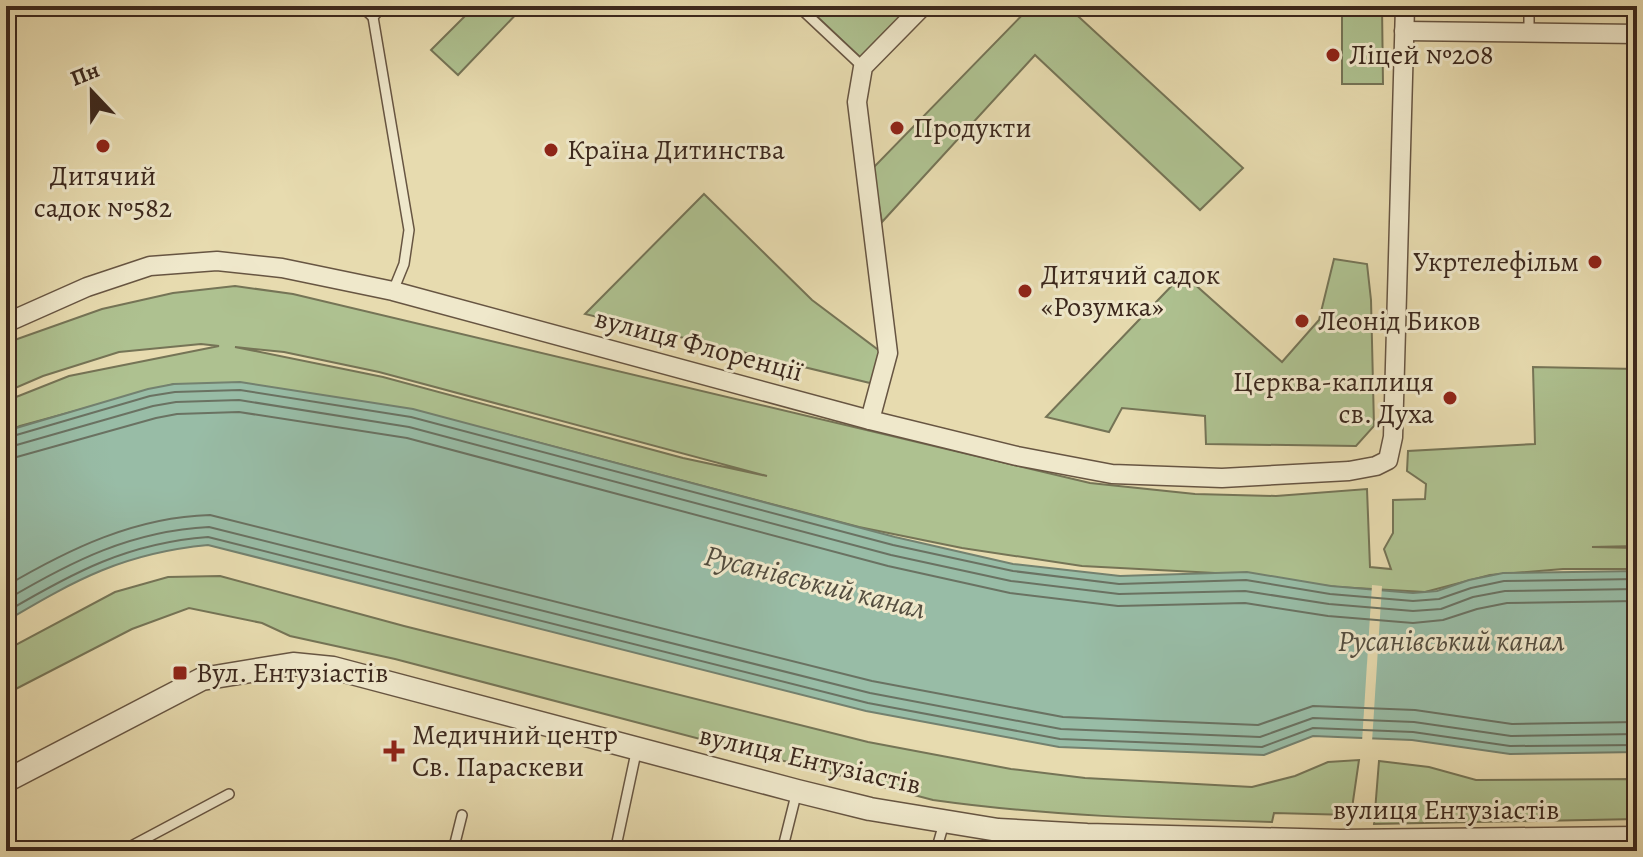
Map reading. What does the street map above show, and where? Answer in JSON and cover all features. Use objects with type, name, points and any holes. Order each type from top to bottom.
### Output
[{"type":"street","points":[[870,420],[888,353],[857,102],[863,67],[923,6]]},
{"type":"street","points":[[1405,6],[1404,31],[1637,34]]},
{"type":"street","name":"вулиця Флоренції","points":[[6,323],[87,287],[150,266],[217,261],[282,268],[393,291],[870,420],[1017,456],[1112,474],[1222,478],[1349,471],[1376,466],[1388,460],[1393,437],[1404,31]]},
{"type":"street","name":"вулиця Ентузіастів","points":[[6,781],[202,679],[293,664],[333,668],[870,809],[1087,843],[1392,846],[1637,838]]},
{"type":"lane","points":[[361,6],[373,17],[409,230],[404,264],[393,291]]},
{"type":"lane","points":[[373,17],[383,6]]},
{"type":"lane","points":[[798,6],[863,67]]},
{"type":"lane","points":[[1529,6],[1529,34]]},
{"type":"lane","points":[[615,851],[637,748]]},
{"type":"lane","points":[[782,851],[797,791]]},
{"type":"lane","points":[[122,851],[229,794]]},
{"type":"lane","points":[[453,851],[462,815]]},
{"type":"lane","points":[[936,851],[944,822]]},
{"type":"shaded area","points":[[475,6],[524,6],[458,75],[431,50]]},
{"type":"shaded area","points":[[806,6],[913,6],[862,59]]},
{"type":"shaded area","points":[[1031,6],[1067,6],[1243,168],[1200,210],[1035,55],[882,222],[872,169]]},
{"type":"shaded area","points":[[1342,6],[1382,6],[1383,84],[1342,84]]},
{"type":"shaded area","points":[[704,194],[812,300],[881,352],[874,384],[585,314]]},
{"type":"shaded area","points":[[1334,259],[1367,264],[1371,300],[1374,426],[1356,446],[1206,444],[1205,416],[1122,408],[1109,432],[1046,417],[1183,274],[1282,362],[1319,320]]},
{"type":"shaded area","points":[[235,286],[293,294],[1090,483],[1195,494],[1276,496],[1367,489],[1370,567],[1391,569],[1384,549],[1393,533],[1393,500],[1425,499],[1426,484],[1407,471],[1408,451],[1535,444],[1533,367],[1637,369],[1637,546],[1592,547],[1637,548],[1637,569],[1563,569],[1490,575],[1425,592],[1337,587],[1215,573],[1082,566],[962,548],[859,527],[506,434],[174,384],[6,432],[6,401],[69,376],[219,346],[201,344],[119,352],[43,376],[6,392],[6,343],[102,309],[173,293]],"holes":[[[235,347],[284,352],[379,372],[767,476],[683,458],[383,377]]]},
{"type":"shaded area","points":[[220,576],[404,626],[868,742],[1011,769],[1085,778],[1252,787],[1295,776],[1328,762],[1359,760],[1351,815],[1274,813],[1272,822],[1187,820],[1060,813],[933,800],[395,659],[290,636],[262,623],[189,608],[132,629],[6,694],[6,650],[115,592],[168,577]]},
{"type":"shaded area","points":[[1379,761],[1429,767],[1476,780],[1637,779],[1637,819],[1374,824]]},
{"type":"water","name":"Русанівський канал","points":[[240,382],[413,409],[895,537],[1013,564],[1120,576],[1247,572],[1331,586],[1413,593],[1437,591],[1503,573],[1637,571],[1637,752],[1510,754],[1412,740],[1313,736],[1264,755],[1059,747],[866,711],[208,545],[151,554],[102,570],[6,621],[6,431],[148,389],[174,384]]},
{"type":"pier","points":[[1372,585],[1382,586],[1372,742],[1362,742]]},
{"type":"place","name":"Ліцей №208","points":[[1333,55]]},
{"type":"place","name":"Продукти","points":[[897,128]]},
{"type":"place","name":"Дитячий садок №582","points":[[103,146]]},
{"type":"place","name":"Країна Дитинства","points":[[551,150]]},
{"type":"place","name":"Укртелефільм","points":[[1595,262]]},
{"type":"place","name":"Дитячий садок «Розумка»","points":[[1025,291]]},
{"type":"place","name":"Леонід Биков","points":[[1302,321]]},
{"type":"place","name":"Церква-каплиця св. Духа","points":[[1450,398]]},
{"type":"place","name":"Вул. Ентузіастів","points":[[180,673]]},
{"type":"place","name":"Медичний центр Св. Параскеви","points":[[394,751]]}]
